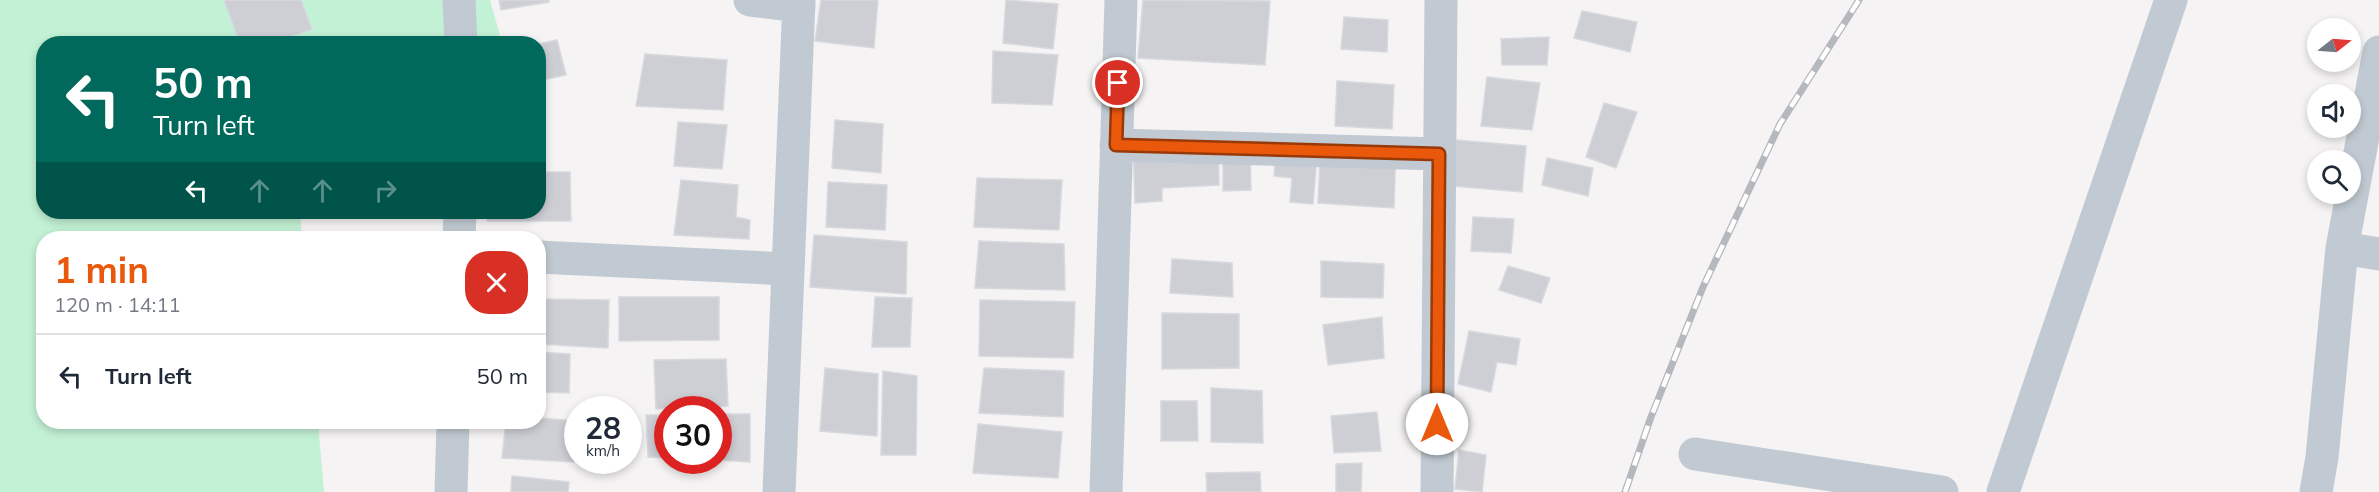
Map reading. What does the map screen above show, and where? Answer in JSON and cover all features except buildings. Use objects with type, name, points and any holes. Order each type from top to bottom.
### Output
[{"type":"street","points":[[459,0],[461,36]]},
{"type":"street","points":[[750,0],[799,3],[779,492]]},
{"type":"street","points":[[1106,492],[1121,0]]},
{"type":"street","points":[[1437,492],[1440,0]]},
{"type":"street","points":[[2003,492],[2171,0]]},
{"type":"street","points":[[2316,492],[2322,457],[2342,248],[2379,52]]},
{"type":"street","points":[[1116,145],[1439,154]]},
{"type":"street","points":[[2342,248],[2379,254]]},
{"type":"street","points":[[546,256],[788,268]]},
{"type":"street","points":[[451,492],[453,429]]},
{"type":"street","points":[[1695,454],[1942,492]]},
{"type":"green space","points":[[0,0],[490,0],[500,36],[36,36],[36,219],[301,219],[301,231],[36,231],[36,429],[319,429],[324,492],[0,492]]},
{"type":"railway","points":[[1625,492],[1651,417],[1703,287],[1780,124],[1859,0]]},
{"type":"route","points":[[1118,83],[1116,145],[1439,154],[1437,424]]}]
